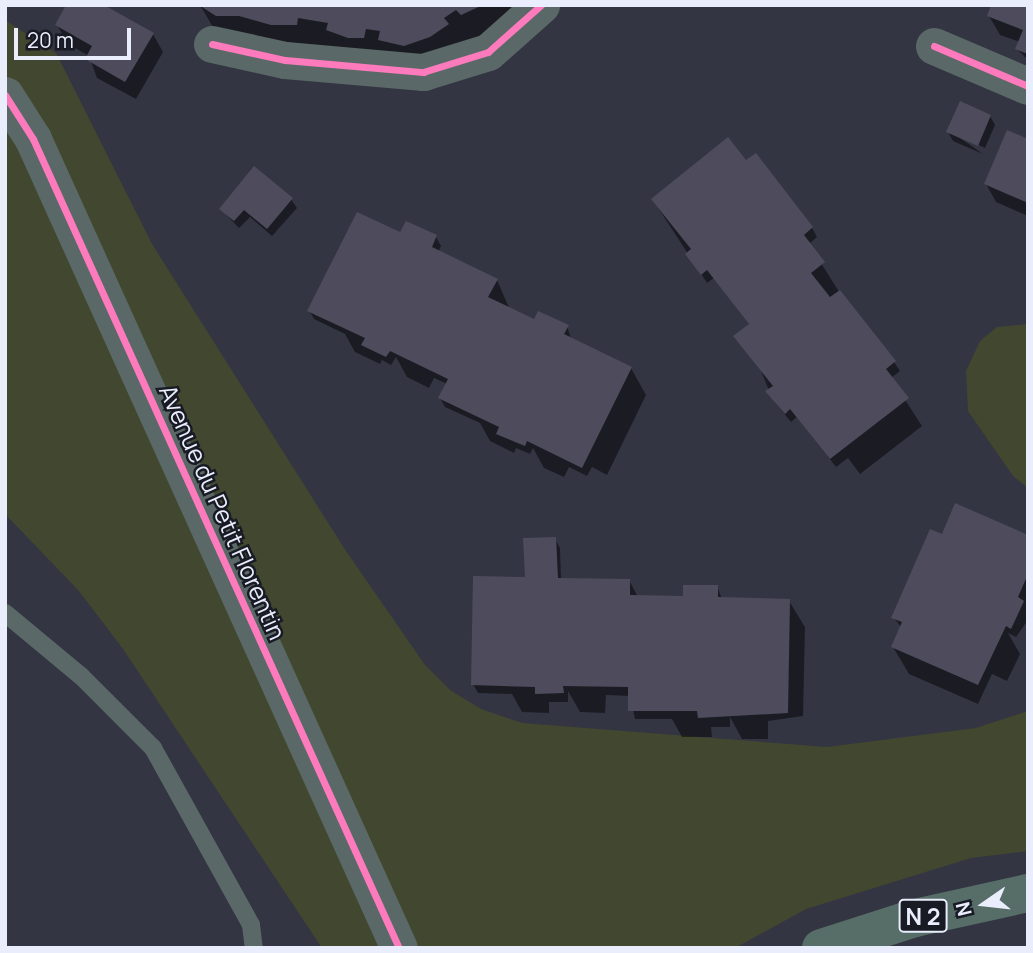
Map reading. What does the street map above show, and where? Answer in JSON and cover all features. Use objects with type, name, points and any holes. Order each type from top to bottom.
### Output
[{"type":"main road","name":"N 2","points":[[821,948],[915,918],[1028,893]]},
{"type":"street","points":[[212,44],[285,60],[424,72],[488,52],[541,5]]},
{"type":"street","points":[[934,46],[1028,86]]},
{"type":"street","name":"Avenue du Petit Florentin","points":[[5,95],[33,139],[399,948]]},
{"type":"lane","points":[[5,613],[81,676],[153,748],[251,925],[254,948]]},
{"type":"green space","points":[[5,20],[56,53],[152,244],[344,548],[425,665],[450,690],[481,709],[522,723],[827,747],[976,728],[1028,711],[1028,851],[971,858],[806,909],[735,948],[322,948],[123,649],[79,591],[5,514]]},
{"type":"green space","points":[[1028,324],[1028,488],[1013,476],[968,411],[966,371],[980,341],[997,327]]},
{"type":"building","points":[[66,5],[104,5],[154,33],[125,82],[85,59],[92,46],[55,25]]},
{"type":"building","points":[[199,5],[483,5],[461,15],[456,10],[444,18],[449,24],[430,37],[404,46],[378,40],[380,31],[366,29],[364,38],[348,38],[326,30],[328,23],[298,18],[297,25],[271,25],[239,16],[216,16]]},
{"type":"building","points":[[991,5],[1028,5],[1028,54],[1015,49],[1023,30],[987,16]]},
{"type":"building","points":[[960,101],[991,115],[978,146],[946,132]]},
{"type":"building","points":[[1007,130],[1028,139],[1028,203],[984,184]]},
{"type":"building","points":[[728,137],[746,160],[756,153],[813,227],[804,235],[825,262],[811,273],[830,297],[840,290],[896,361],[886,369],[909,398],[830,459],[790,409],[785,414],[765,391],[773,386],[733,336],[749,324],[707,270],[701,275],[685,254],[691,249],[651,199]]},
{"type":"building","points":[[254,166],[293,198],[267,229],[244,210],[234,221],[219,209]]},
{"type":"building","points":[[357,212],[400,232],[406,221],[437,235],[432,247],[498,279],[488,297],[534,319],[538,311],[569,325],[564,334],[632,367],[582,468],[527,441],[525,446],[496,434],[499,427],[438,398],[448,379],[390,351],[386,357],[361,345],[365,338],[307,311]]},
{"type":"building","points":[[955,503],[1028,535],[1028,574],[1018,597],[1024,601],[1011,629],[1006,626],[978,685],[891,647],[902,622],[891,618],[930,529],[942,534]]},
{"type":"building","points":[[556,537],[558,578],[630,579],[630,595],[683,596],[683,585],[718,585],[718,597],[790,599],[788,713],[698,718],[697,711],[628,711],[628,687],[563,686],[564,693],[535,694],[535,687],[471,685],[473,576],[525,577],[523,538]]},
{"type":"cycle path","points":[[212,44],[285,60],[423,72],[488,52],[541,5]]},
{"type":"cycle path","points":[[934,46],[1028,86]]},
{"type":"cycle path","points":[[5,95],[33,139],[399,948]]}]
